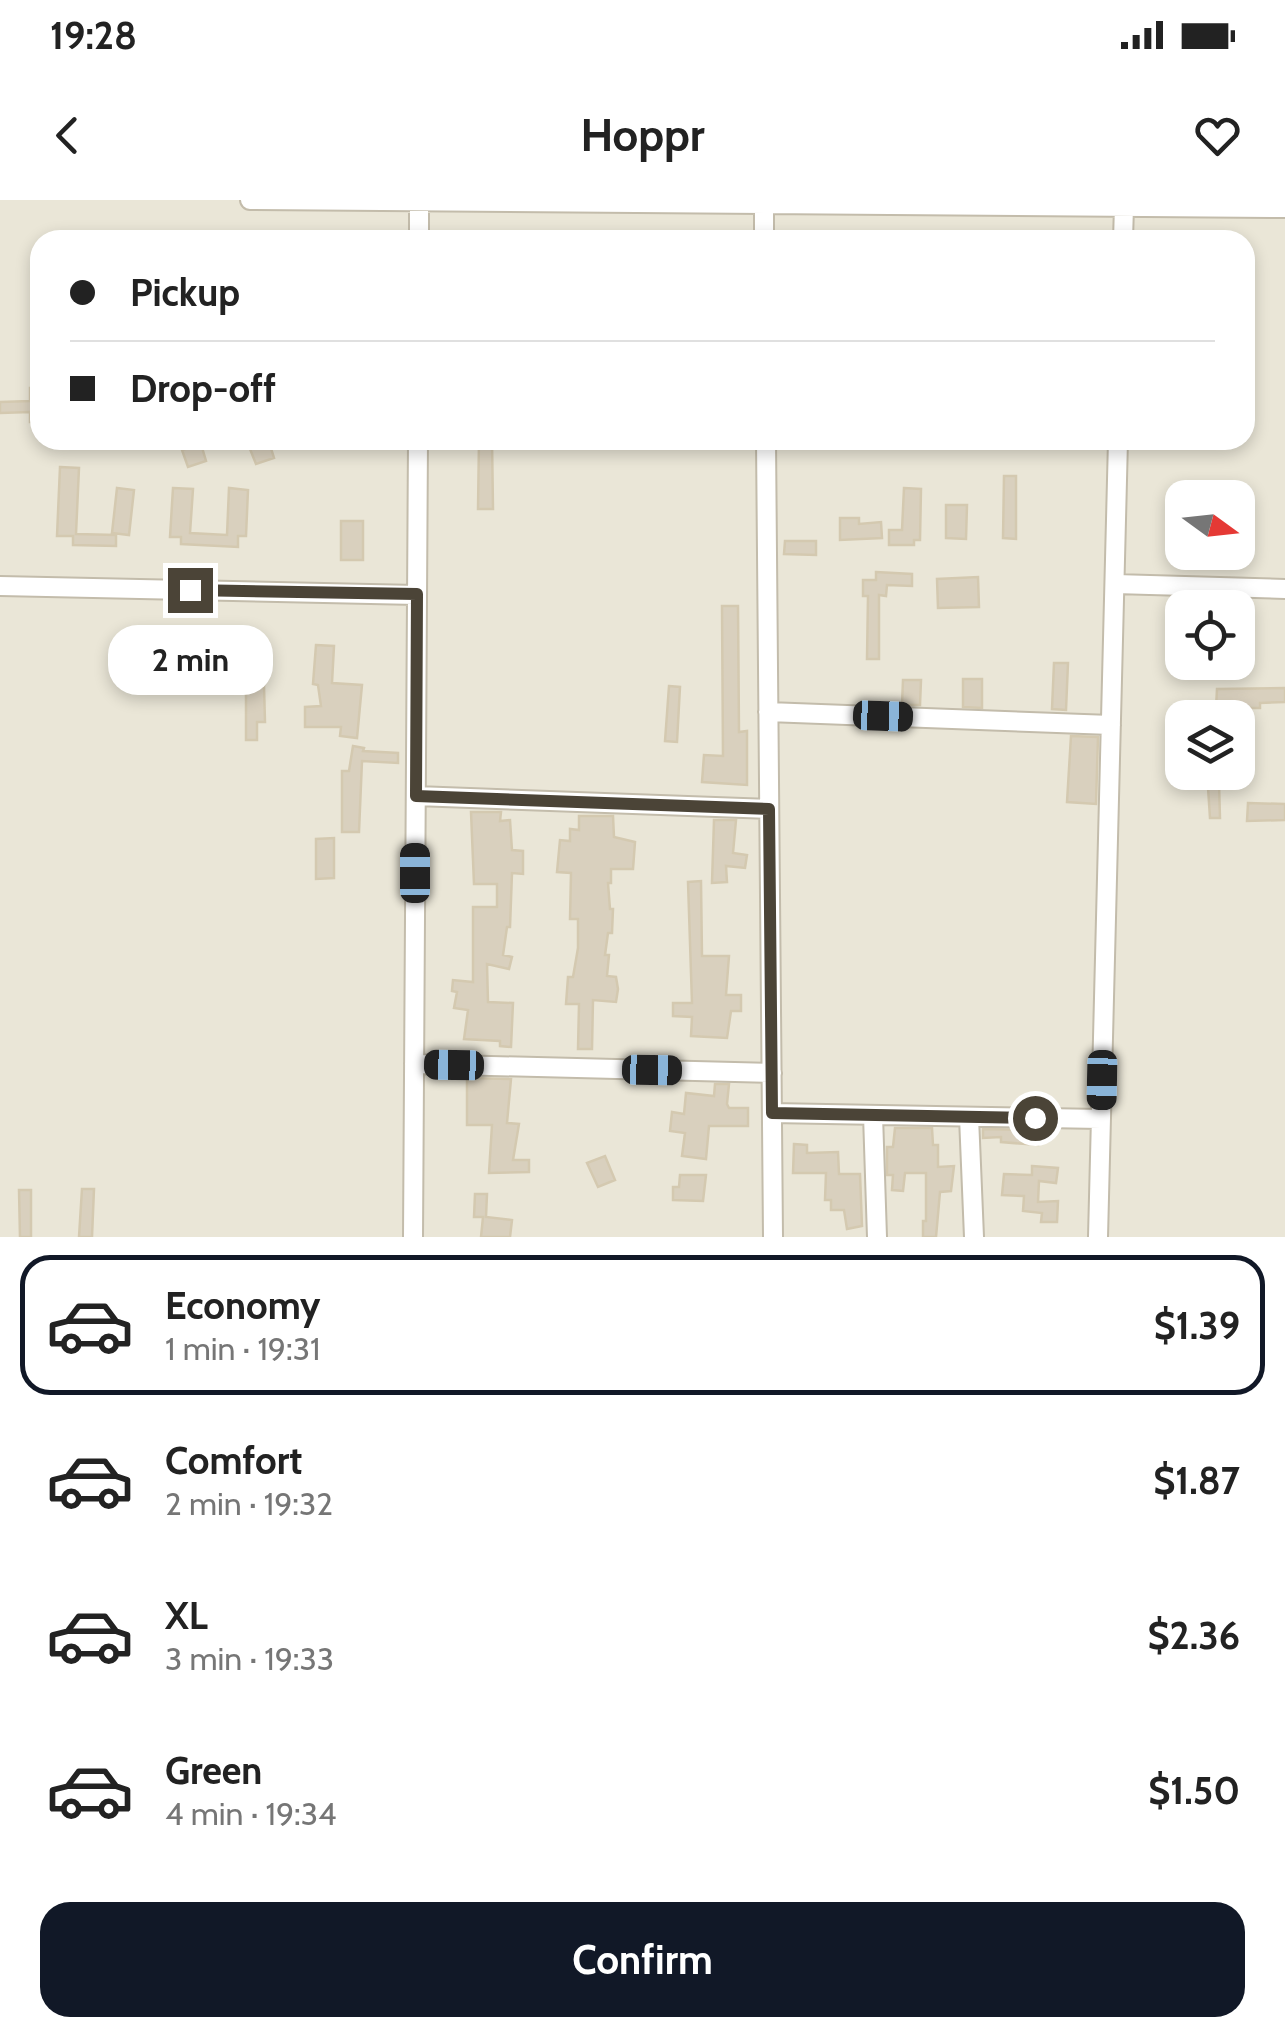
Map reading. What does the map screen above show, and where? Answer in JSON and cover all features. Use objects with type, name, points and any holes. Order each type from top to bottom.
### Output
[{"type":"street","points":[[250,200],[1275,205]]},
{"type":"street","points":[[419,230],[420,201]]},
{"type":"street","points":[[764,202],[764,230]]},
{"type":"street","points":[[1123,230],[1124,206]]},
{"type":"street","points":[[413,1237],[418,450]]},
{"type":"street","points":[[766,450],[773,1237]]},
{"type":"street","points":[[1098,1237],[1118,450]]},
{"type":"street","points":[[1114,584],[1285,589]]},
{"type":"street","points":[[0,586],[417,594]]},
{"type":"street","points":[[768,712],[1111,725]]},
{"type":"street","points":[[416,796],[769,809]]},
{"type":"street","points":[[414,1064],[772,1073]]},
{"type":"street","points":[[772,1113],[1101,1119]]},
{"type":"street","points":[[872,1115],[877,1237]]},
{"type":"street","points":[[968,1116],[974,1237]]},
{"type":"shaded area","points":[[0,200],[1285,200],[1285,1237],[0,1237]]},
{"type":"building","points":[[30,401],[30,412],[0,413],[0,402]]},
{"type":"building","points":[[182,450],[203,450],[206,461],[188,467]]},
{"type":"building","points":[[250,450],[272,450],[274,458],[256,464]]},
{"type":"building","points":[[479,450],[492,450],[493,509],[478,509]]},
{"type":"building","points":[[60,467],[79,468],[76,534],[116,535],[116,546],[73,545],[73,536],[57,536]]},
{"type":"building","points":[[1004,476],[1016,476],[1016,539],[1003,538]]},
{"type":"building","points":[[117,488],[134,490],[129,535],[112,533]]},
{"type":"building","points":[[173,488],[193,489],[190,533],[227,535],[229,488],[248,490],[246,536],[238,536],[238,547],[181,544],[181,537],[170,537]]},
{"type":"building","points":[[904,488],[921,489],[920,540],[914,540],[914,545],[889,545],[889,530],[902,530]]},
{"type":"building","points":[[946,505],[967,505],[966,539],[946,538]]},
{"type":"building","points":[[840,518],[859,518],[859,524],[881,522],[882,538],[840,540]]},
{"type":"building","points":[[341,521],[363,521],[363,560],[341,560]]},
{"type":"building","points":[[785,541],[816,541],[816,555],[784,554]]},
{"type":"building","points":[[876,572],[912,574],[912,586],[887,585],[886,596],[879,595],[879,659],[867,659],[868,596],[863,596],[863,580],[876,580]]},
{"type":"building","points":[[978,577],[979,607],[938,608],[937,579]]},
{"type":"building","points":[[722,606],[738,606],[739,732],[747,731],[747,785],[702,782],[704,755],[723,756]]},
{"type":"building","points":[[316,645],[334,646],[332,683],[362,685],[357,738],[340,736],[341,727],[305,727],[305,707],[321,706],[318,685],[313,684]]},
{"type":"building","points":[[1054,663],[1068,663],[1066,710],[1052,709]]},
{"type":"building","points":[[963,679],[982,679],[982,708],[963,707]]},
{"type":"building","points":[[903,680],[921,680],[920,705],[902,705]]},
{"type":"building","points":[[246,686],[264,686],[265,722],[257,722],[257,740],[246,740]]},
{"type":"building","points":[[669,686],[680,687],[677,742],[665,741]]},
{"type":"building","points":[[1285,688],[1285,702],[1260,703],[1260,708],[1255,708],[1255,700],[1216,700],[1217,689]]},
{"type":"building","points":[[1071,736],[1098,737],[1096,804],[1067,802]]},
{"type":"building","points":[[353,746],[364,748],[363,751],[398,753],[398,763],[362,761],[359,832],[342,832],[342,771],[349,771]]},
{"type":"building","points":[[1208,790],[1219,790],[1220,818],[1210,818]]},
{"type":"building","points":[[1248,803],[1285,804],[1285,820],[1247,821]]},
{"type":"building","points":[[471,812],[501,812],[500,821],[510,820],[512,850],[523,851],[523,874],[512,873],[510,927],[503,955],[512,957],[509,969],[487,964],[488,1002],[513,1003],[511,1047],[500,1046],[500,1041],[464,1039],[468,1010],[454,1008],[457,992],[452,991],[453,980],[473,982],[473,907],[497,907],[497,884],[474,884]]},
{"type":"building","points":[[579,816],[613,816],[614,837],[635,842],[633,869],[611,869],[608,883],[612,933],[608,933],[605,955],[609,955],[607,976],[616,977],[618,989],[616,1002],[593,1000],[592,1049],[578,1049],[579,1004],[566,1004],[568,977],[573,977],[578,948],[578,919],[570,919],[571,873],[557,872],[560,840],[570,841],[570,829],[579,830]]},
{"type":"building","points":[[714,820],[736,820],[733,853],[747,855],[745,868],[726,866],[727,882],[712,883]]},
{"type":"building","points":[[334,838],[334,878],[316,879],[316,839]]},
{"type":"building","points":[[701,881],[702,956],[729,956],[726,995],[741,995],[741,1011],[731,1011],[727,1038],[691,1036],[692,1017],[673,1016],[673,1003],[692,1003],[688,882]]},
{"type":"building","points":[[467,1078],[511,1079],[507,1123],[519,1124],[513,1160],[529,1160],[529,1172],[489,1173],[492,1125],[467,1125]]},
{"type":"building","points":[[715,1084],[729,1084],[729,1108],[748,1108],[748,1126],[709,1126],[706,1159],[682,1156],[685,1133],[670,1131],[672,1112],[684,1114],[686,1093],[714,1096]]},
{"type":"building","points":[[895,1128],[932,1128],[933,1145],[938,1145],[938,1167],[954,1166],[951,1191],[940,1192],[936,1237],[923,1237],[926,1173],[905,1173],[903,1191],[892,1190],[893,1175],[887,1175],[887,1147],[893,1147]]},
{"type":"building","points":[[983,1129],[1038,1130],[1038,1145],[1001,1142],[1001,1137],[983,1138]]},
{"type":"building","points":[[794,1144],[807,1145],[807,1153],[838,1152],[839,1174],[860,1174],[862,1226],[847,1229],[844,1210],[831,1210],[831,1200],[825,1200],[826,1173],[793,1173]]},
{"type":"building","points":[[605,1156],[615,1180],[598,1187],[587,1163]]},
{"type":"building","points":[[1032,1166],[1058,1168],[1056,1183],[1039,1181],[1038,1202],[1058,1201],[1057,1222],[1041,1222],[1042,1213],[1023,1211],[1024,1196],[1002,1195],[1004,1174],[1032,1175]]},
{"type":"building","points":[[680,1175],[706,1175],[703,1201],[673,1200],[673,1187],[679,1187]]},
{"type":"building","points":[[82,1189],[94,1189],[92,1237],[79,1237]]},
{"type":"building","points":[[19,1190],[31,1190],[31,1237],[20,1237]]},
{"type":"building","points":[[475,1194],[487,1194],[486,1217],[512,1220],[510,1237],[481,1237],[483,1217],[474,1217]]},
{"type":"route","points":[[190,590],[417,594],[416,796],[769,809],[772,1113],[1035,1118]]}]
